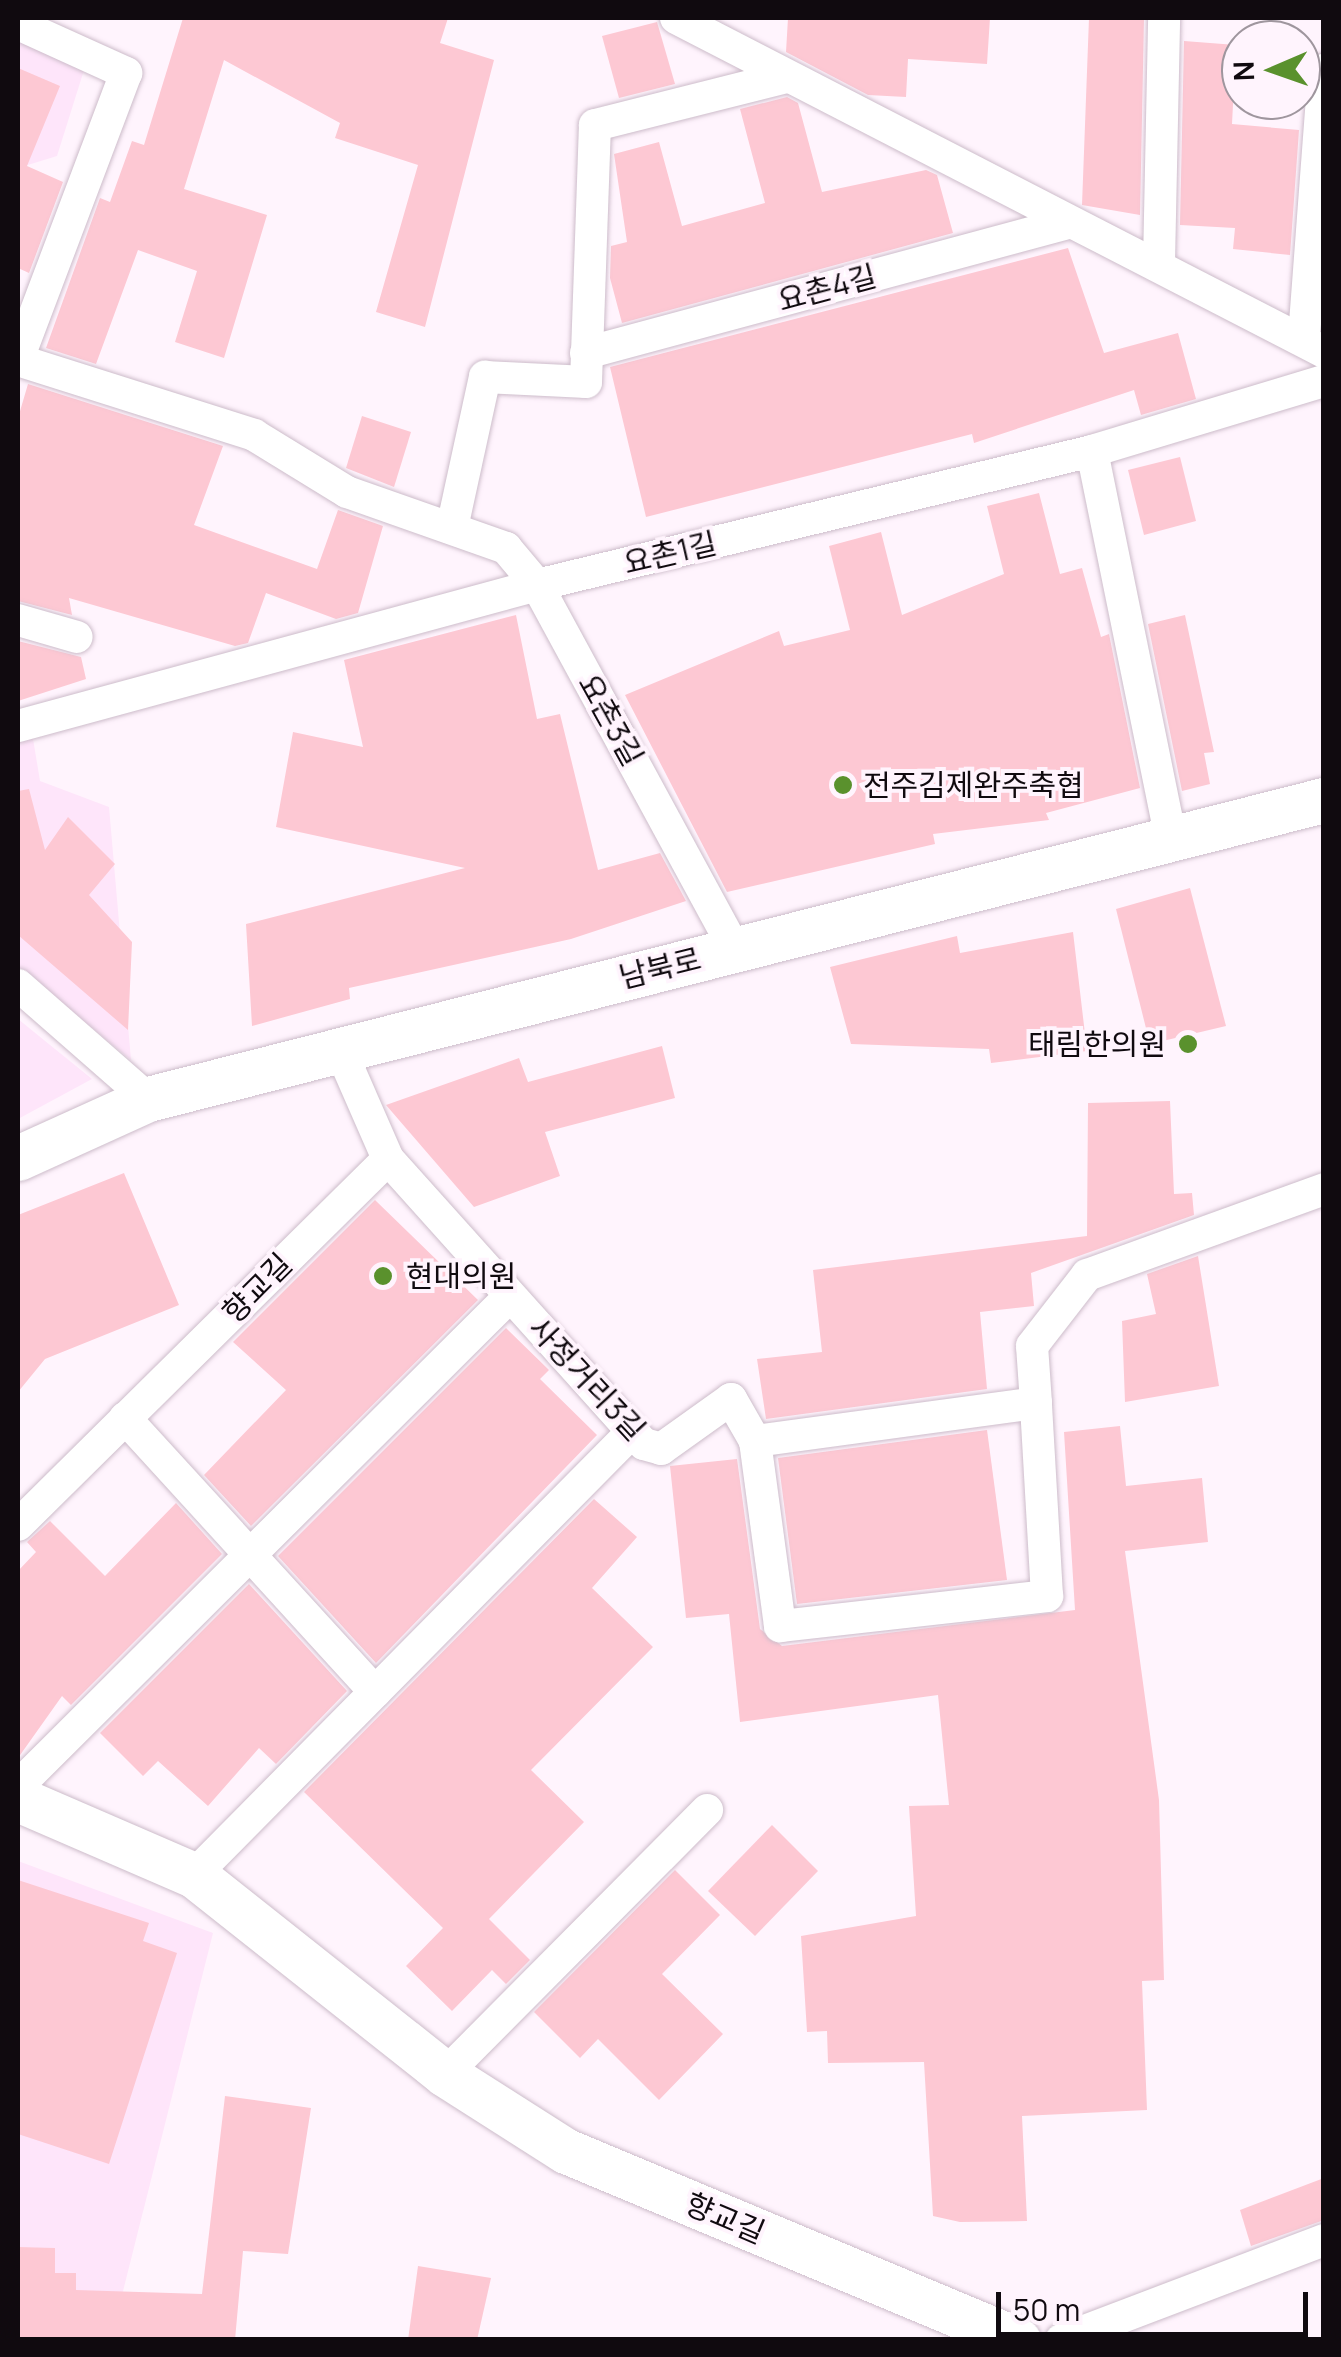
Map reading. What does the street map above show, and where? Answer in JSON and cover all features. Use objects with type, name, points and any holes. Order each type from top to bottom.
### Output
[{"type":"main road","name":"남북로","points":[[18,1158],[148,1099],[1170,834],[1324,800]]},
{"type":"main road","name":"향교길","points":[[18,1799],[194,1875],[445,2074],[566,2151],[1018,2340]]},
{"type":"street","points":[[676,18],[1068,223],[1159,263],[1314,345],[1324,70]]},
{"type":"street","points":[[1159,263],[1164,18]]},
{"type":"street","name":"요촌3길","points":[[18,24],[126,73],[25,302],[18,359],[254,435],[347,492],[506,548],[537,584],[735,949]]},
{"type":"street","points":[[452,528],[485,377],[586,368],[595,126],[786,77]]},
{"type":"street","name":"요촌4길","points":[[586,368],[1068,223]]},
{"type":"street","name":"요촌1길","points":[[18,726],[537,584],[1092,451],[1324,381]]},
{"type":"street","points":[[1092,451],[1170,834]]},
{"type":"street","points":[[18,620],[77,637]]},
{"type":"street","points":[[18,985],[148,1099]]},
{"type":"street","name":"사정거리3길","points":[[340,1048],[388,1158],[633,1432],[661,1449],[731,1399],[755,1442],[780,1626],[1046,1596],[1032,1346],[1088,1275],[1324,1188]]},
{"type":"street","name":"향교길","points":[[18,1525],[388,1158]]},
{"type":"street","points":[[18,1786],[510,1296]]},
{"type":"street","points":[[755,1442],[1036,1403]]},
{"type":"street","points":[[125,1418],[375,1692]]},
{"type":"street","points":[[194,1875],[633,1432]]},
{"type":"street","points":[[445,2074],[707,1810]]},
{"type":"street","points":[[1061,2340],[1324,2240]]},
{"type":"shaded area","points":[[18,41],[84,70],[57,156],[18,168]]},
{"type":"shaded area","points":[[18,731],[32,733],[40,781],[109,807],[131,1060],[18,967]]},
{"type":"shaded area","points":[[18,1019],[92,1079],[18,1119]]},
{"type":"shaded area","points":[[18,1861],[213,1933],[111,2339],[18,2339]]},
{"type":"building","points":[[183,18],[448,18],[440,43],[494,60],[425,327],[376,312],[418,165],[335,138],[340,123],[224,60],[184,189],[267,215],[224,358],[175,342],[197,271],[138,250],[96,364],[46,348],[100,198],[110,202],[132,141],[144,145]]},
{"type":"building","points":[[788,18],[990,18],[987,64],[908,59],[906,97],[868,95],[786,52]]},
{"type":"building","points":[[1089,18],[1144,18],[1140,215],[1082,205]]},
{"type":"building","points":[[657,22],[675,84],[619,98],[602,36]]},
{"type":"building","points":[[1184,41],[1221,44],[1221,120],[1299,130],[1290,255],[1233,249],[1235,228],[1180,225]]},
{"type":"building","points":[[18,68],[60,86],[27,166],[63,182],[29,273],[18,268]]},
{"type":"building","points":[[787,97],[798,103],[822,192],[926,170],[937,175],[953,233],[622,323],[610,278],[611,246],[627,242],[614,154],[659,142],[682,226],[765,203],[740,109]]},
{"type":"building","points":[[1068,248],[1104,353],[1178,333],[1196,399],[1141,415],[1134,390],[974,443],[972,434],[646,517],[610,367]]},
{"type":"building","points":[[28,384],[223,446],[194,525],[317,569],[338,510],[383,526],[358,613],[336,619],[266,593],[248,643],[235,646],[69,598],[72,615],[18,601],[18,418]]},
{"type":"building","points":[[362,416],[411,432],[394,487],[346,468]]},
{"type":"building","points":[[1180,457],[1196,521],[1144,535],[1128,470]]},
{"type":"building","points":[[1039,493],[1060,574],[1082,568],[1101,637],[1109,634],[1140,788],[1046,813],[1049,820],[933,834],[935,844],[727,892],[625,695],[779,631],[784,646],[850,630],[829,546],[881,532],[902,615],[1004,574],[987,506]]},
{"type":"building","points":[[516,615],[537,719],[560,714],[598,870],[660,853],[686,901],[571,939],[349,988],[350,999],[252,1026],[246,924],[465,868],[276,827],[293,732],[363,747],[344,660]]},
{"type":"building","points":[[1185,615],[1214,752],[1204,753],[1210,784],[1182,791],[1148,624]]},
{"type":"building","points":[[18,641],[81,657],[86,679],[18,701]]},
{"type":"building","points":[[29,789],[45,850],[68,817],[115,864],[89,895],[132,942],[128,1030],[18,935],[18,791]]},
{"type":"building","points":[[1190,888],[1226,1026],[1150,1044],[1116,909]]},
{"type":"building","points":[[1073,932],[1087,1051],[991,1063],[989,1049],[851,1044],[830,967],[957,936],[960,953]]},
{"type":"building","points":[[662,1046],[675,1098],[545,1132],[560,1176],[474,1207],[386,1105],[519,1058],[528,1082]]},
{"type":"building","points":[[1170,1101],[1174,1194],[1192,1193],[1194,1215],[1031,1273],[1034,1306],[980,1312],[987,1389],[766,1419],[757,1359],[822,1352],[813,1270],[1087,1236],[1088,1103]]},
{"type":"building","points":[[124,1173],[179,1305],[45,1359],[18,1392],[18,1215]]},
{"type":"building","points":[[375,1200],[478,1300],[251,1526],[204,1475],[286,1390],[233,1342]]},
{"type":"building","points":[[1198,1256],[1219,1386],[1125,1402],[1122,1321],[1156,1314],[1147,1274]]},
{"type":"building","points":[[506,1328],[549,1370],[540,1379],[597,1435],[376,1663],[278,1556]]},
{"type":"building","points":[[1120,1426],[1126,1486],[1202,1478],[1208,1542],[1125,1551],[1159,1800],[1164,1980],[1142,1981],[1147,2110],[1022,2116],[1027,2221],[960,2222],[933,2216],[924,2062],[828,2063],[827,2031],[807,2032],[801,1936],[916,1916],[909,1806],[949,1805],[938,1695],[740,1722],[729,1614],[686,1618],[670,1466],[737,1459],[760,1629],[782,1646],[1075,1610],[1064,1432]]},
{"type":"building","points":[[987,1430],[1007,1580],[797,1604],[778,1458]]},
{"type":"building","points":[[594,1499],[637,1537],[592,1588],[653,1647],[531,1770],[584,1822],[489,1919],[530,1960],[506,1984],[492,1970],[452,2011],[406,1966],[443,1928],[304,1792]]},
{"type":"building","points":[[176,1503],[222,1554],[71,1705],[62,1696],[18,1758],[18,1571],[36,1552],[27,1542],[50,1521],[105,1576]]},
{"type":"building","points":[[249,1584],[347,1691],[276,1764],[259,1748],[208,1806],[158,1761],[143,1776],[100,1733]]},
{"type":"building","points":[[772,1825],[818,1871],[755,1936],[708,1891]]},
{"type":"building","points":[[675,1870],[720,1915],[662,1974],[723,2034],[659,2100],[598,2039],[580,2058],[534,2012]]},
{"type":"building","points":[[18,1880],[149,1923],[143,1941],[177,1953],[109,2164],[18,2134]]},
{"type":"building","points":[[225,2096],[311,2108],[288,2254],[243,2251],[235,2340],[18,2340],[18,2247],[55,2248],[55,2273],[76,2273],[76,2290],[202,2294]]},
{"type":"building","points":[[1324,2178],[1324,2220],[1251,2246],[1240,2210]]},
{"type":"building","points":[[418,2266],[491,2278],[477,2340],[408,2340]]},
{"type":"place","name":"전주김제완주축협","points":[[843,785]]},
{"type":"place","name":"태림한의원","points":[[1188,1044]]},
{"type":"place","name":"현대의원","points":[[383,1276]]}]
